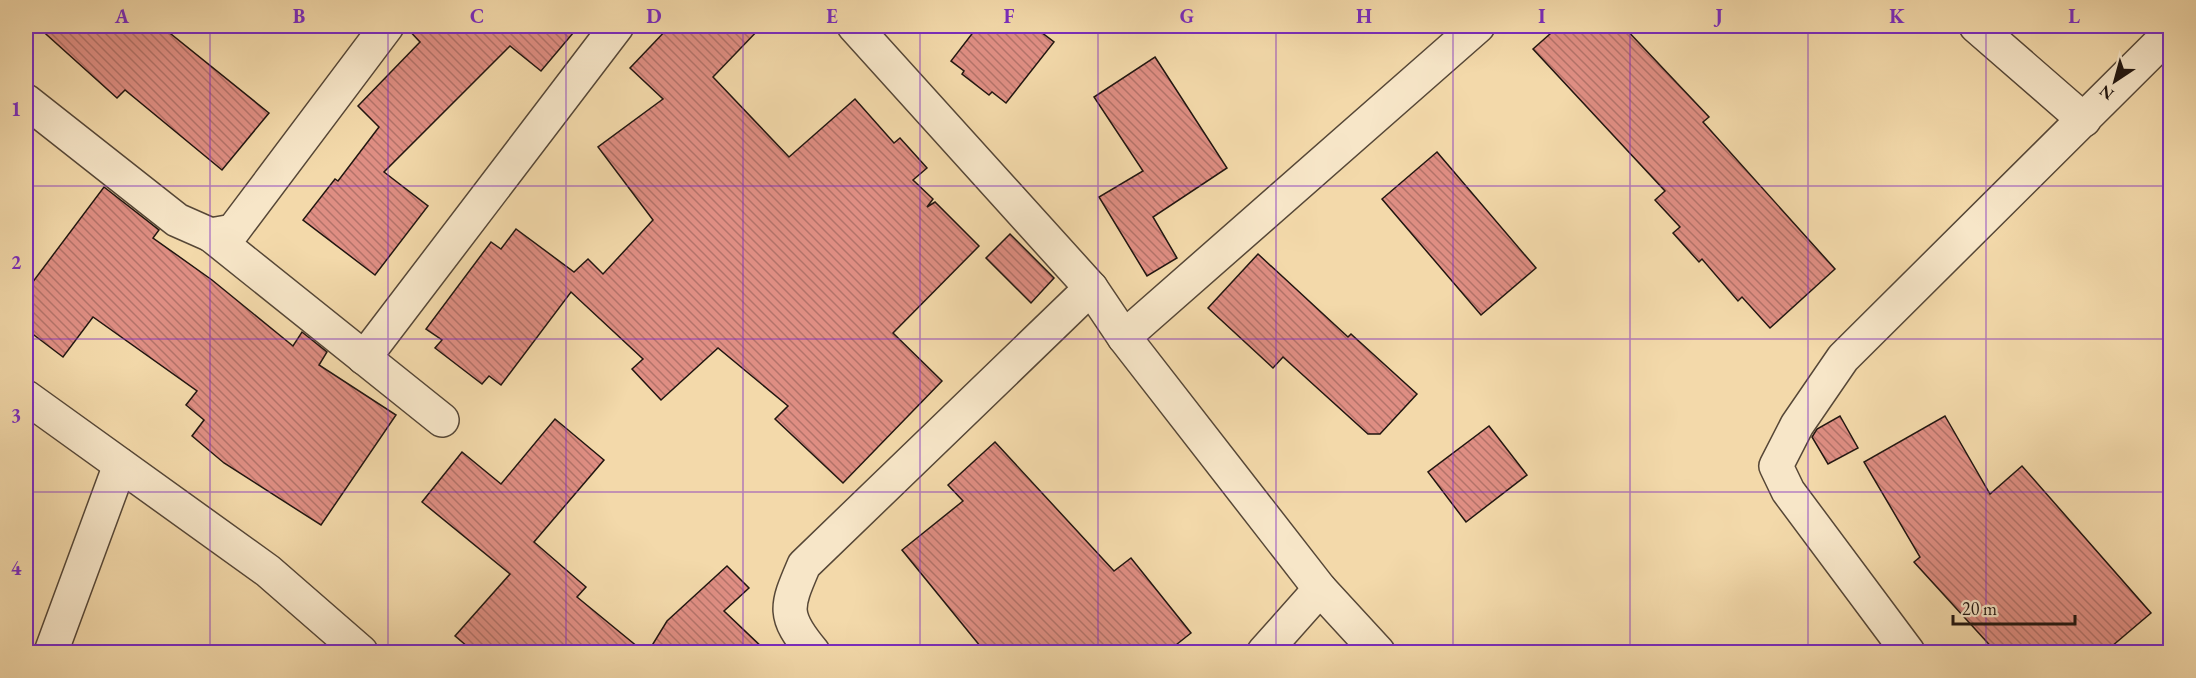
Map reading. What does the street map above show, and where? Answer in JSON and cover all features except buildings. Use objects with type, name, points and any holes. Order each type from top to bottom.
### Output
[{"type":"street","points":[[211,236],[233,231],[387,26]]},
{"type":"street","points":[[364,358],[617,26]]},
{"type":"street","points":[[854,26],[1091,288],[1124,337],[1320,589],[1378,652]]},
{"type":"street","points":[[1124,337],[1478,26]]},
{"type":"street","points":[[1976,26],[2084,120]]},
{"type":"street","points":[[1908,652],[1788,491],[1776,466],[1797,425],[1844,358],[2170,33]]},
{"type":"street","points":[[26,101],[177,220],[211,236],[442,420]]},
{"type":"street","points":[[813,652],[795,631],[789,602],[804,565],[1091,288]]},
{"type":"street","points":[[26,397],[268,571],[361,652]]},
{"type":"street","points":[[51,652],[120,465]]},
{"type":"street","points":[[1264,652],[1320,589]]}]
